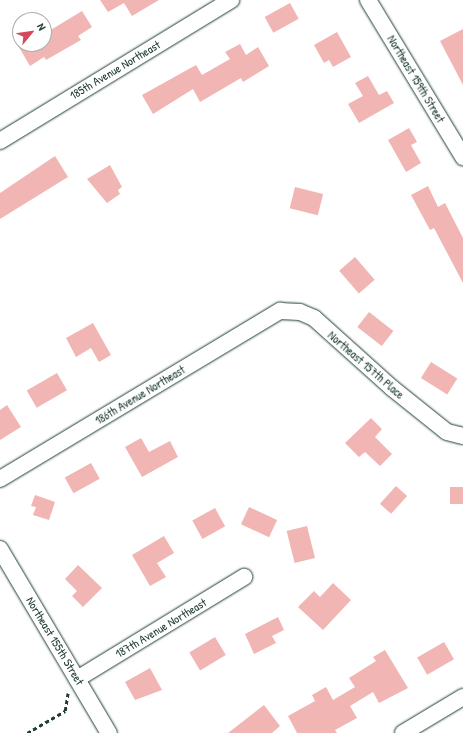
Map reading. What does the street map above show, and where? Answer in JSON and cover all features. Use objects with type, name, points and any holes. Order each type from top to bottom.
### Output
[{"type":"street","name":"185th Avenue Northeast","points":[[0,141],[231,0]]},
{"type":"street","name":"Northeast 159th Street","points":[[368,0],[463,157]]},
{"type":"street","name":"Northeast 157th Place","points":[[280,311],[300,312],[314,318],[392,388],[447,432],[463,436]]},
{"type":"street","name":"186th Avenue Northeast","points":[[0,479],[280,311]]},
{"type":"street","name":"Northeast 155th Street","points":[[0,549],[71,684],[109,733]]},
{"type":"street","name":"187th Avenue Northeast","points":[[71,684],[244,577]]},
{"type":"street","points":[[403,733],[463,697]]},
{"type":"path","points":[[28,733],[65,711],[71,684]]},
{"type":"building","points":[[100,0],[159,0],[132,16],[124,3],[108,12]]},
{"type":"building","points":[[290,3],[299,19],[273,33],[265,17]]},
{"type":"building","points":[[82,11],[92,27],[78,36],[81,40],[46,60],[44,57],[30,66],[22,52],[52,52],[52,29]]},
{"type":"building","points":[[463,29],[463,85],[440,41]]},
{"type":"building","points":[[337,32],[351,57],[333,67],[329,60],[324,63],[314,45]]},
{"type":"building","points":[[240,44],[246,55],[258,47],[269,66],[243,82],[241,78],[200,102],[193,89],[153,114],[142,95],[196,65],[202,75],[230,59],[225,52]]},
{"type":"building","points":[[368,76],[379,95],[387,91],[394,103],[359,123],[348,104],[363,96],[355,83]]},
{"type":"building","points":[[409,128],[417,142],[411,145],[421,163],[406,172],[388,140]]},
{"type":"building","points":[[55,156],[68,177],[0,219],[0,193]]},
{"type":"building","points":[[110,165],[122,187],[118,190],[120,194],[107,203],[87,179]]},
{"type":"building","points":[[428,186],[438,207],[445,203],[463,238],[463,283],[434,228],[430,230],[411,195]]},
{"type":"building","points":[[295,187],[323,194],[318,215],[290,208]]},
{"type":"building","points":[[355,257],[375,280],[359,293],[339,271]]},
{"type":"building","points":[[369,312],[393,331],[382,346],[357,327]]},
{"type":"building","points":[[93,323],[111,355],[99,362],[91,348],[76,357],[66,338]]},
{"type":"building","points":[[431,362],[457,378],[447,395],[421,378]]},
{"type":"building","points":[[57,373],[67,390],[37,408],[27,390]]},
{"type":"building","points":[[7,405],[21,427],[0,440],[0,410]]},
{"type":"building","points":[[371,418],[382,429],[375,437],[392,454],[380,466],[365,452],[359,457],[345,443]]},
{"type":"building","points":[[141,438],[149,452],[170,441],[178,457],[142,477],[125,447]]},
{"type":"building","points":[[91,463],[100,479],[73,493],[65,478]]},
{"type":"building","points":[[396,486],[407,496],[391,514],[380,504]]},
{"type":"building","points":[[450,487],[463,487],[463,504],[450,504]]},
{"type":"building","points":[[35,495],[55,502],[49,520],[33,515],[36,507],[31,506]]},
{"type":"building","points":[[249,507],[277,520],[269,537],[241,524]]},
{"type":"building","points":[[215,508],[225,526],[202,539],[192,521]]},
{"type":"building","points":[[307,526],[315,558],[295,563],[287,531]]},
{"type":"building","points":[[164,536],[174,553],[157,563],[166,577],[150,586],[132,555]]},
{"type":"building","points":[[78,565],[102,588],[83,607],[72,596],[77,591],[65,579]]},
{"type":"building","points":[[333,583],[351,600],[323,630],[298,607],[314,591],[320,597]]},
{"type":"building","points":[[278,617],[284,630],[272,636],[276,643],[254,654],[245,634]]},
{"type":"building","points":[[215,637],[226,655],[200,670],[189,652]]},
{"type":"building","points":[[444,642],[454,659],[427,675],[417,658]]},
{"type":"building","points":[[385,650],[408,688],[379,703],[373,692],[350,706],[357,718],[335,730],[337,733],[297,733],[288,716],[315,701],[312,695],[326,687],[333,700],[355,687],[349,678],[376,661],[373,657]]},
{"type":"building","points":[[150,668],[162,690],[135,700],[125,682]]},
{"type":"building","points":[[264,705],[280,726],[272,733],[228,733]]}]
